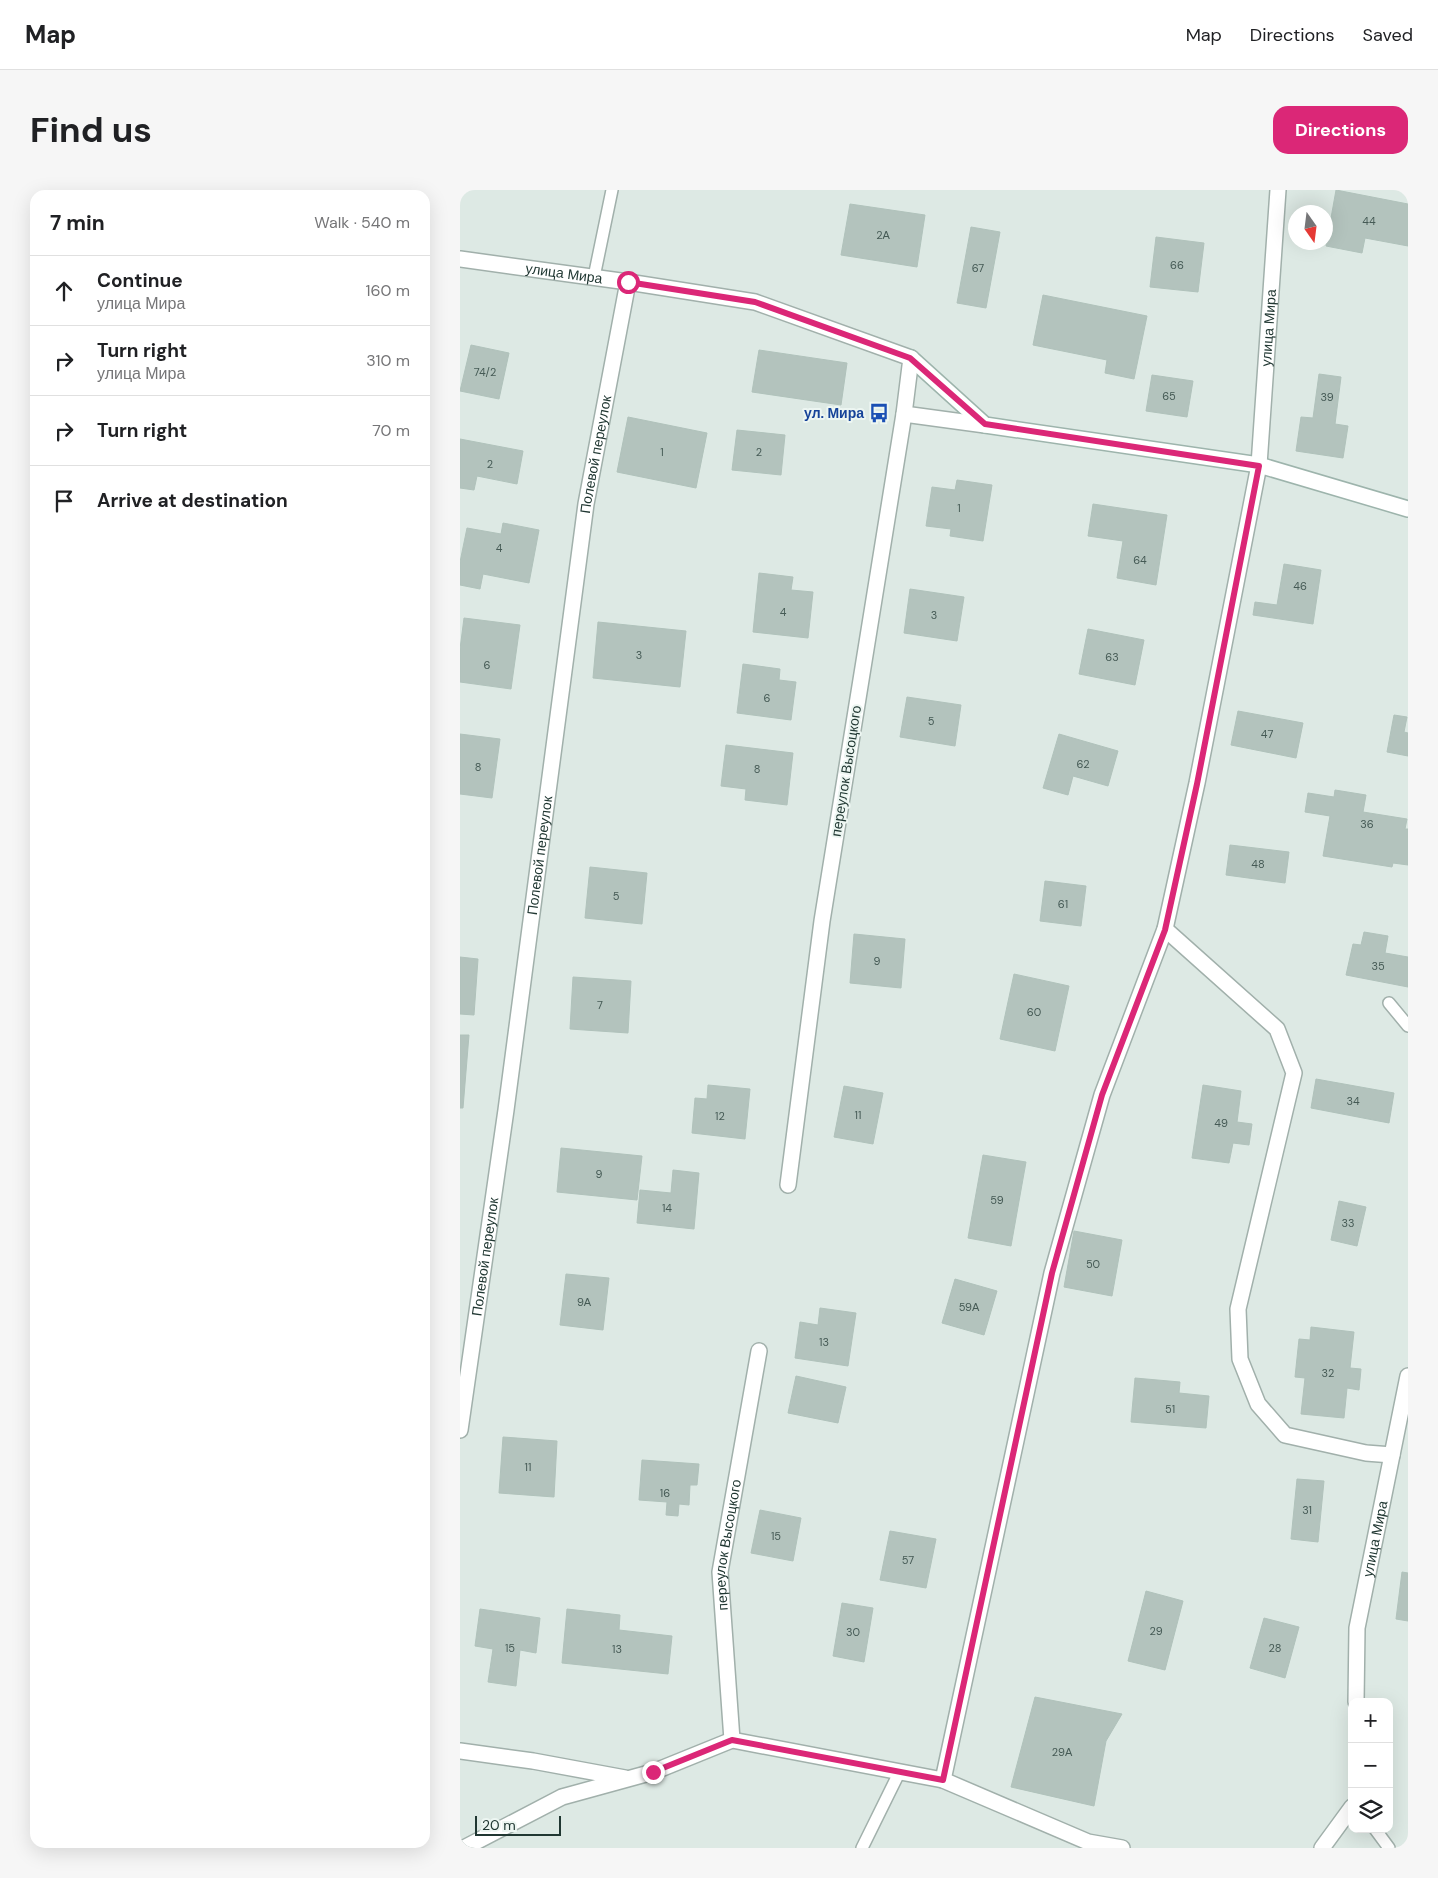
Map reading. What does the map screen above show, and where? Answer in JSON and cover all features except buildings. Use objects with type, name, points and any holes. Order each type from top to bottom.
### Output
[{"type":"street","name":"улица Мира","points":[[943,1780],[1052,1273],[1102,1095],[1165,930],[1197,784],[1259,466],[1278,190]]},
{"type":"street","name":"улица Мира","points":[[460,259],[594,277],[755,302],[910,358],[985,424]]},
{"type":"street","name":"Полевой переулок","points":[[460,1430],[506,1110],[586,504],[628,282]]},
{"type":"street","name":"переулок Высоцкого","points":[[788,1185],[822,921],[904,414],[910,358]]},
{"type":"street","points":[[904,414],[985,424],[1259,466],[1408,509]]},
{"type":"street","points":[[1165,930],[1277,1029],[1294,1073],[1238,1309],[1240,1359],[1258,1404],[1285,1436],[1366,1453],[1392,1455]]},
{"type":"street","name":"переулок Высоцкого","points":[[732,1740],[720,1572],[759,1351]]},
{"type":"street","name":"улица Мира","points":[[1356,1698],[1356,1628],[1408,1376]]},
{"type":"street","points":[[466,1848],[562,1797],[653,1772],[732,1740],[943,1780],[1086,1845],[1122,1848]]},
{"type":"street","points":[[460,1751],[532,1761],[629,1779]]},
{"type":"street","points":[[1322,1848],[1348,1812]]},
{"type":"lane","points":[[594,277],[612,190]]},
{"type":"lane","points":[[1389,1003],[1408,1026]]},
{"type":"lane","points":[[862,1848],[900,1771]]},
{"type":"lane","points":[[1378,1833],[1389,1848]]},
{"type":"place","name":"ул. Мира","points":[[879,413]]},
{"type":"route","points":[[628,282],[755,302],[910,358],[989,426],[1259,466],[1197,784],[1165,930],[1102,1095],[1052,1273],[1004,1505],[943,1780],[732,1740],[653,1772]]}]
